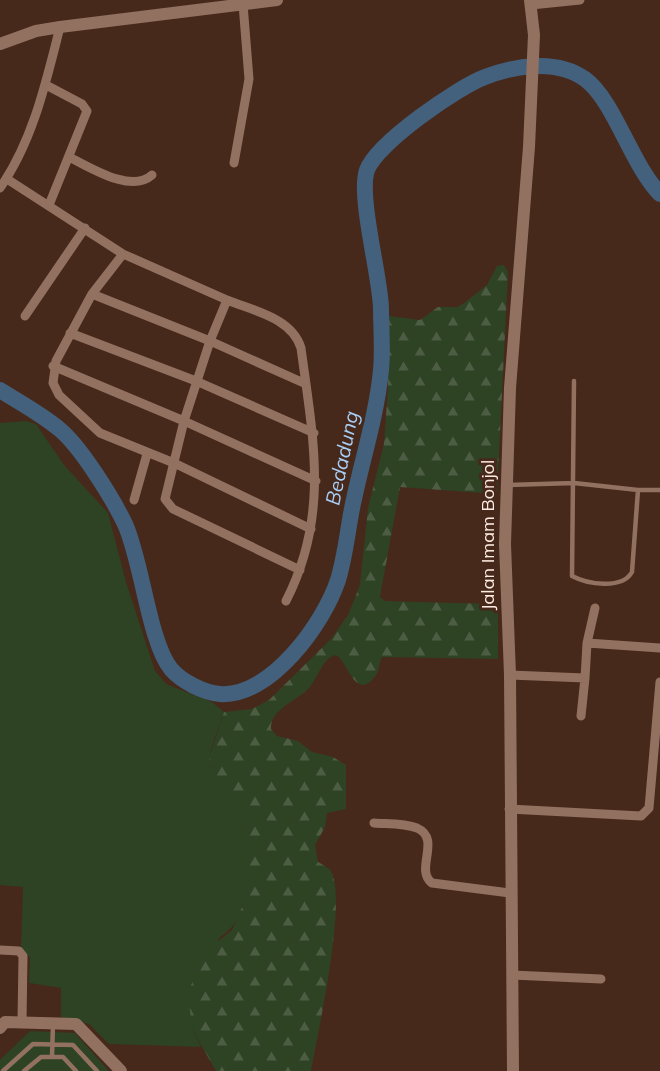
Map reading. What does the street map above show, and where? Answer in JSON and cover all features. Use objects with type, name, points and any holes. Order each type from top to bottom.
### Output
[{"type":"street","points":[[0,44],[36,31],[60,27],[277,0]]},
{"type":"street","points":[[530,2],[580,0]]},
{"type":"street","name":"Jalan Imam Bonjol","points":[[513,1071],[506,486],[510,388],[529,147],[533,53],[530,2]]},
{"type":"street","points":[[234,163],[249,79],[243,4]]},
{"type":"street","points":[[0,188],[7,179],[30,129],[46,85],[60,27]]},
{"type":"street","points":[[46,85],[87,109],[50,205]]},
{"type":"street","points":[[69,157],[128,182],[146,181],[152,176]]},
{"type":"street","points":[[7,179],[123,254],[284,323],[293,330],[301,348],[314,433],[316,481],[311,529],[300,570],[286,601]]},
{"type":"street","points":[[25,316],[85,228]]},
{"type":"street","points":[[123,254],[92,294],[53,366],[55,389],[78,415],[100,433],[147,454],[174,463],[311,529]]},
{"type":"street","points":[[92,294],[210,341],[306,384]]},
{"type":"street","points":[[227,300],[196,381],[165,499],[168,506],[300,570]]},
{"type":"street","points":[[70,333],[196,381],[314,433]]},
{"type":"street","points":[[53,366],[184,421],[316,481]]},
{"type":"street","points":[[134,500],[147,454]]},
{"type":"street","points":[[581,716],[588,643],[595,608]]},
{"type":"street","points":[[588,643],[660,648]]},
{"type":"street","points":[[510,675],[585,678]]},
{"type":"street","points":[[509,809],[640,816],[645,814],[650,808],[660,682]]},
{"type":"street","points":[[374,823],[413,827],[424,832],[428,842],[426,874],[432,883],[510,893]]},
{"type":"street","points":[[0,950],[19,951],[23,956],[22,1022]]},
{"type":"street","points":[[512,975],[601,979]]},
{"type":"street","points":[[2,1024],[22,1022],[75,1024],[81,1027],[121,1071]]},
{"type":"lane","points":[[574,381],[574,483],[570,572],[578,579],[621,582],[632,572],[638,490]]},
{"type":"lane","points":[[506,486],[574,483],[660,490]]},
{"type":"lane","points":[[52,1023],[52,1057]]},
{"type":"lane","points":[[3,1071],[32,1045],[74,1046],[97,1071]]},
{"type":"lane","points":[[24,1071],[40,1057],[63,1057],[76,1071]]},
{"type":"green space","points":[[504,265],[508,272],[497,494],[400,487],[380,597],[385,601],[494,604],[498,610],[498,659],[382,657],[376,675],[369,683],[363,685],[357,683],[336,655],[327,660],[304,693],[275,716],[271,729],[277,736],[298,741],[312,752],[333,757],[346,765],[346,809],[327,813],[325,827],[315,845],[318,862],[330,870],[335,884],[334,935],[325,999],[311,1071],[216,1071],[192,1029],[188,992],[206,951],[232,930],[242,907],[247,841],[245,812],[233,795],[215,780],[209,757],[224,712],[252,709],[269,700],[331,639],[348,615],[360,585],[368,508],[384,444],[389,316],[420,320],[438,307],[458,307],[487,285],[497,266]]},
{"type":"green space","points":[[26,421],[36,424],[64,465],[108,513],[126,582],[155,671],[166,684],[212,702],[224,712],[210,760],[216,777],[238,799],[246,812],[248,832],[246,876],[241,910],[233,926],[219,938],[192,1029],[201,1047],[109,1044],[89,1024],[61,1017],[61,988],[29,983],[30,957],[21,950],[23,887],[0,885],[0,423]]},
{"type":"green space","points":[[30,1031],[75,1033],[109,1071],[0,1071],[0,1060]]},
{"type":"waterway","name":"Bedadung","points":[[0,390],[44,418],[67,436],[86,459],[113,501],[131,540],[151,621],[163,657],[171,669],[200,689],[220,694],[239,692],[258,684],[276,671],[308,636],[321,617],[341,570],[381,370],[380,294],[365,198],[367,170],[374,159],[386,145],[420,117],[473,83],[485,77],[522,67],[548,66],[574,72],[595,89],[614,117],[640,166],[660,194]]}]
